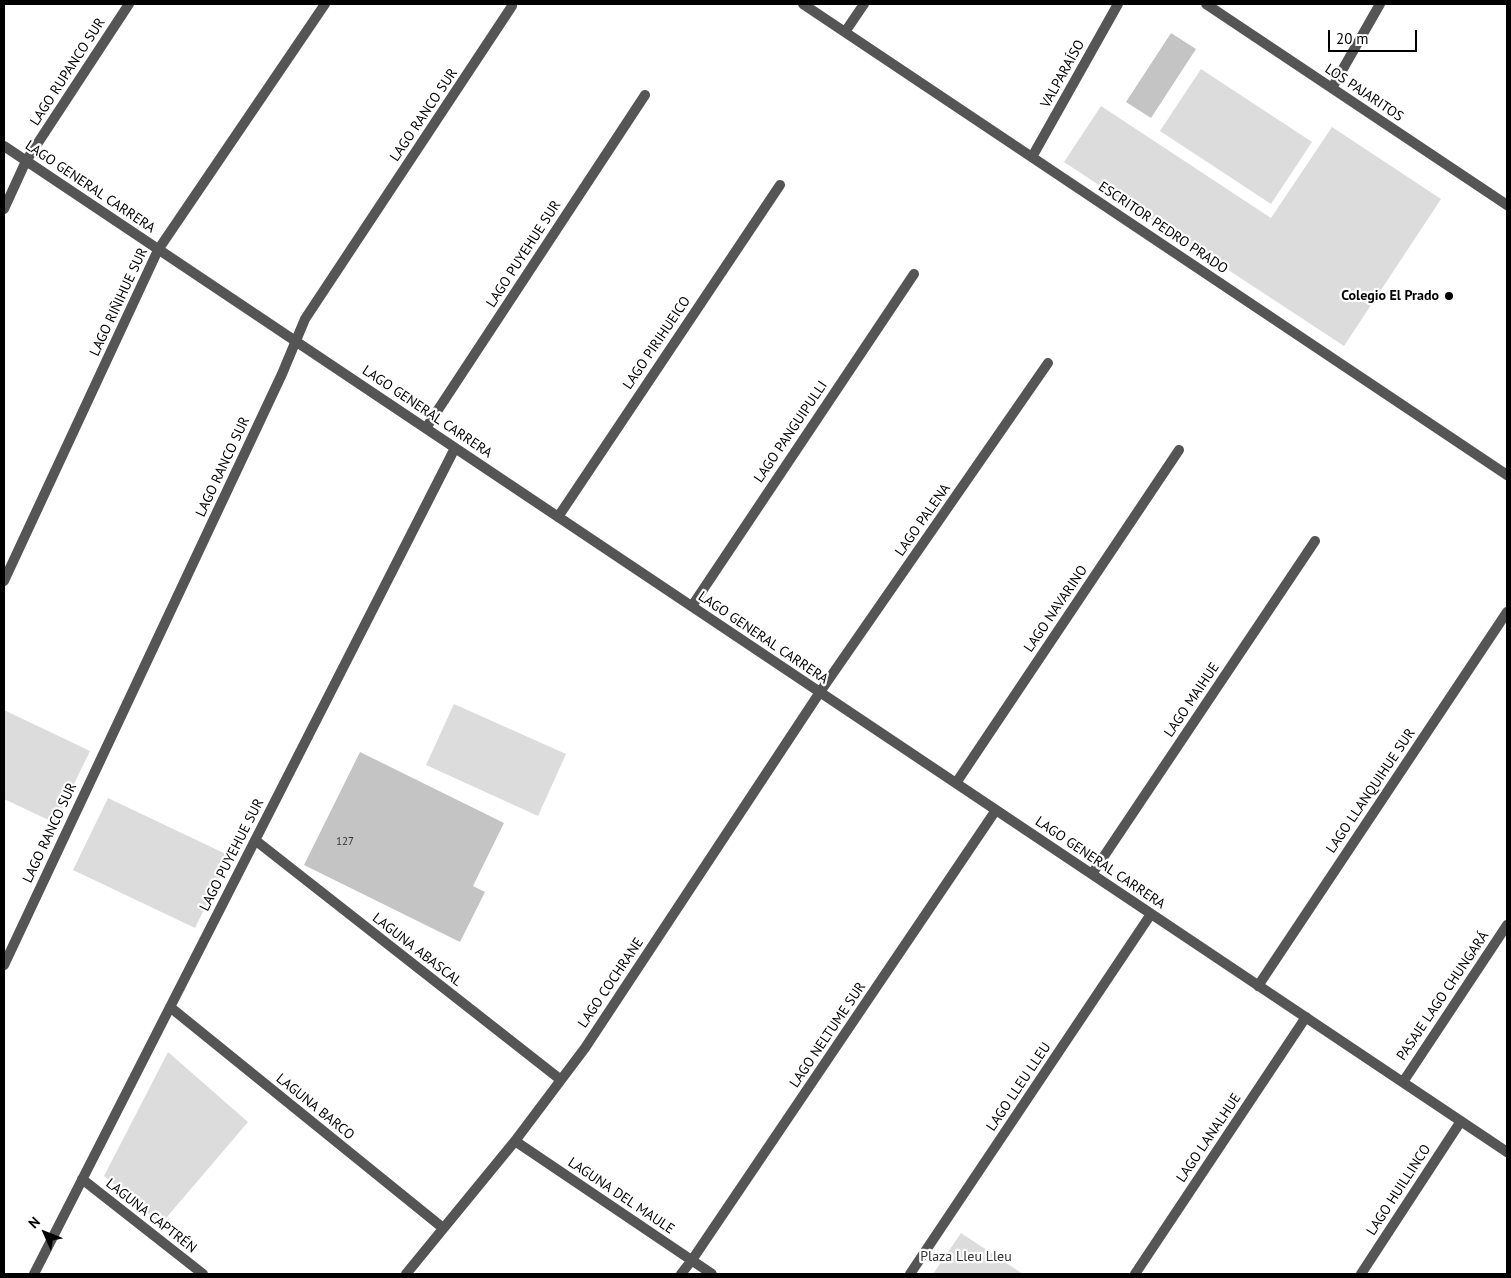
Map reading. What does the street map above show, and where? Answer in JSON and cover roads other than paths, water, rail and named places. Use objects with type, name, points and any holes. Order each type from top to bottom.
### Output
[{"type":"street","name":"LAGO RUPANCO SUR","points":[[4,209],[26,161],[128,4]]},
{"type":"street","name":"LAGO RIÑIHUE SUR","points":[[4,581],[158,250],[325,4]]},
{"type":"street","name":"ESCRITOR PEDRO PRADO","points":[[803,4],[1507,474]]},
{"type":"street","points":[[845,32],[864,4]]},
{"type":"street","name":"VALPARAÍSO","points":[[1032,157],[1118,4]]},
{"type":"street","name":"LOS PAJARITOS","points":[[1206,4],[1507,205]]},
{"type":"street","points":[[1332,88],[1380,4]]},
{"type":"street","name":"LAGO RANCO SUR","points":[[4,965],[282,374],[305,319],[512,6]]},
{"type":"street","name":"LAGO PUYEHUE SUR","points":[[426,428],[645,95]]},
{"type":"street","name":"LAGO GENERAL CARRERA","points":[[4,146],[1507,1152]]},
{"type":"street","name":"LAGO PIRIHUEICO","points":[[558,517],[780,184]]},
{"type":"street","name":"LAGO PANGUIPULLI","points":[[692,606],[914,274]]},
{"type":"street","name":"LAGO PALENA","points":[[820,692],[1048,363]]},
{"type":"street","name":"LAGO PUYEHUE SUR","points":[[34,1274],[455,448]]},
{"type":"street","name":"LAGO NAVARINO","points":[[956,783],[1179,450]]},
{"type":"street","name":"LAGO MAIHUE","points":[[1092,874],[1315,541]]},
{"type":"street","name":"LAGO LLANQUIHUE SUR","points":[[1258,986],[1507,612]]},
{"type":"street","name":"LAGO COCHRANE","points":[[406,1274],[515,1140],[585,1048],[820,692]]},
{"type":"street","name":"LAGO NELTUME SUR","points":[[681,1274],[996,810]]},
{"type":"street","name":"LAGUNA ABASCAL","points":[[255,840],[562,1080]]},
{"type":"street","name":"LAGO LLEU LLEU","points":[[910,1274],[1151,914]]},
{"type":"street","name":"PASAJE LAGO CHUNGARÁ","points":[[1402,1082],[1507,925]]},
{"type":"street","name":"LAGUNA BARCO","points":[[170,1007],[443,1228]]},
{"type":"street","name":"LAGO LANALHUE","points":[[1136,1274],[1306,1017]]},
{"type":"street","name":"LAGO HUILLINCO","points":[[1361,1274],[1461,1121]]},
{"type":"street","name":"LAGUNA DEL MAULE","points":[[515,1140],[712,1274]]},
{"type":"street","name":"LAGUNA CAPTRÉN","points":[[82,1180],[203,1274]]},
{"type":"place","name":"Colegio El Prado","points":[[1449,296]]},
{"type":"park label","name":"Plaza Lleu Lleu","points":[[966,1257]]}]
